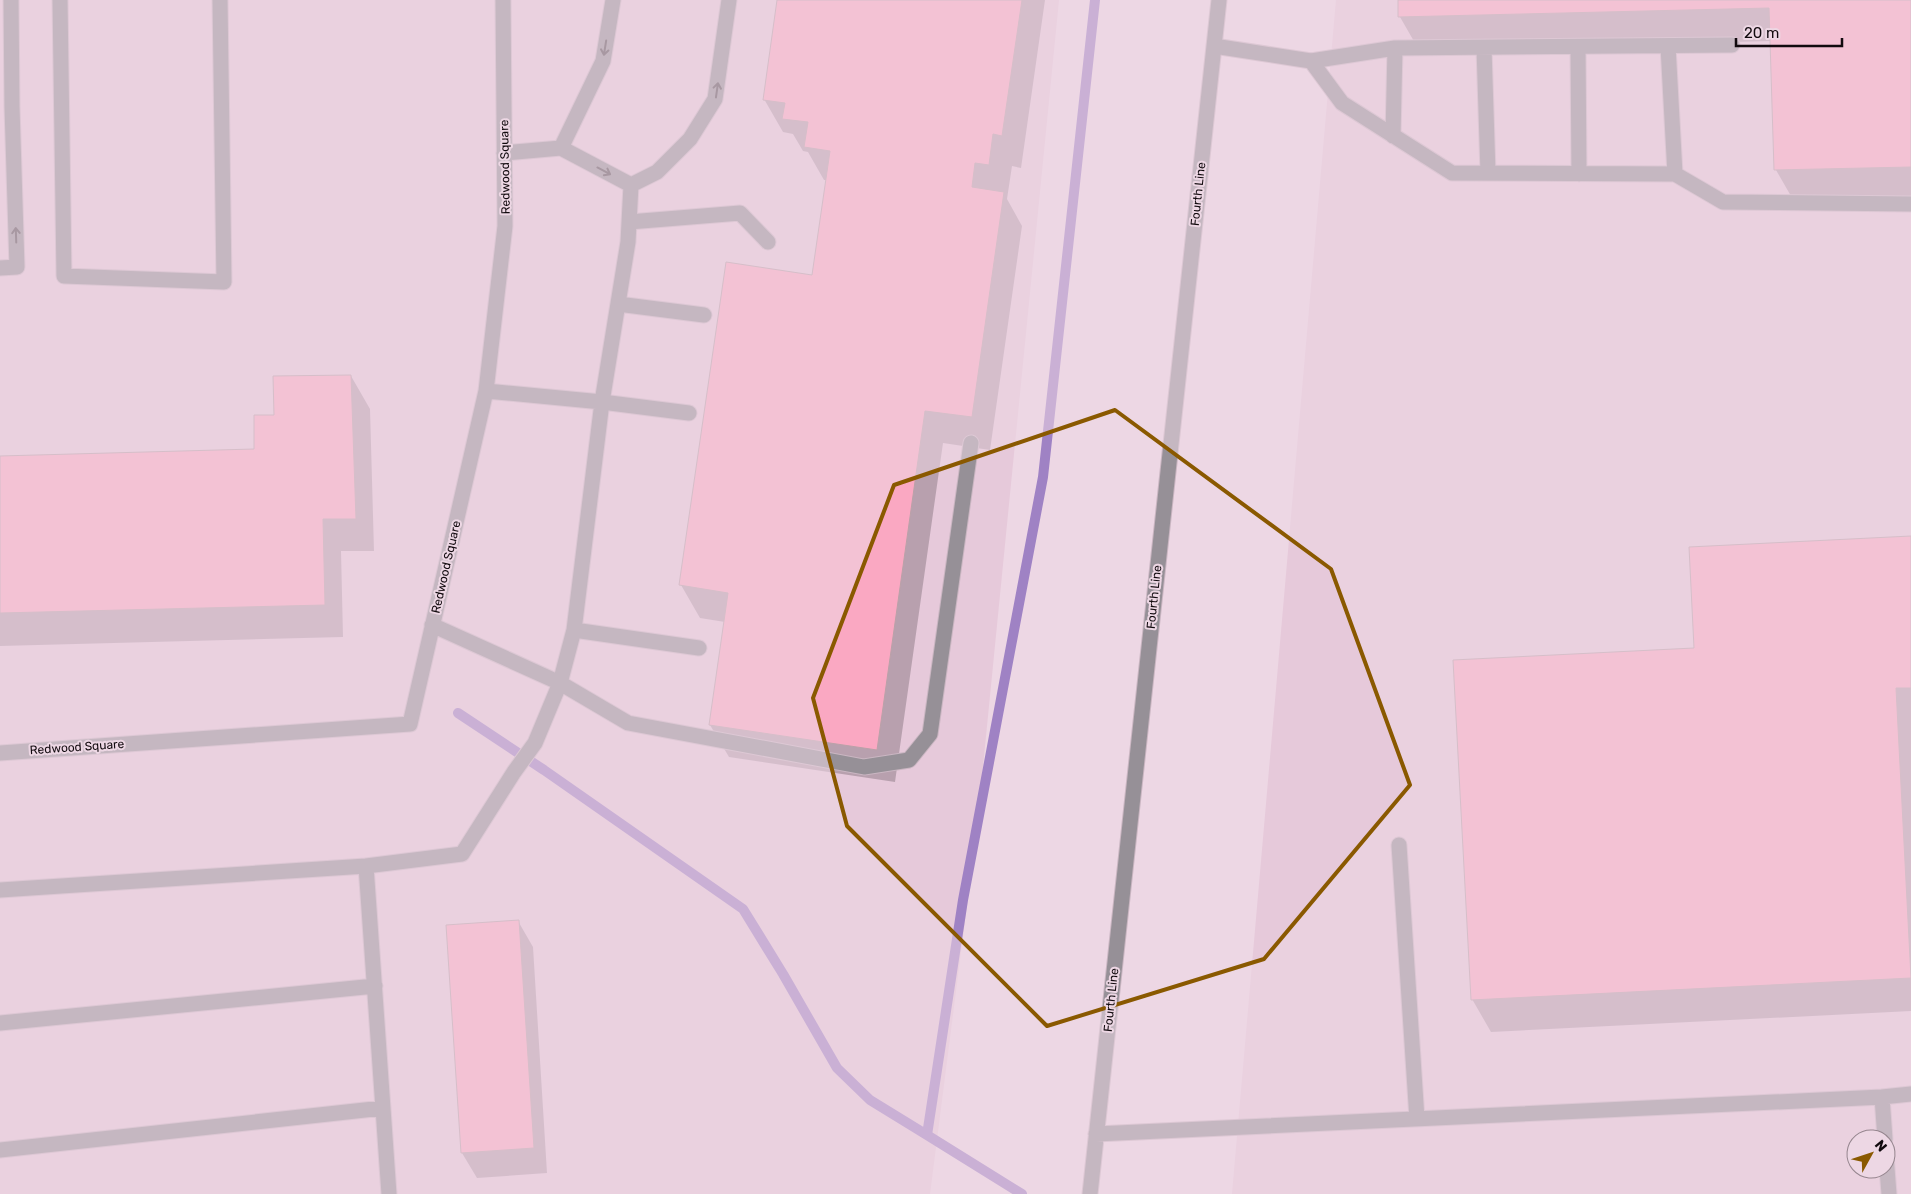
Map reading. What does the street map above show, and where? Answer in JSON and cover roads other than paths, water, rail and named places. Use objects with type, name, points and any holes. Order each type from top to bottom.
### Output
[{"type":"street","points":[[0,268],[17,267],[6,107],[11,0]]},
{"type":"street","points":[[60,0],[64,276],[224,282],[220,0]]},
{"type":"street","name":"Redwood Square","points":[[0,753],[410,724],[486,391],[505,226],[503,0]]},
{"type":"street","points":[[561,148],[603,61],[613,0]]},
{"type":"street","points":[[631,185],[657,172],[690,139],[716,99],[729,0]]},
{"type":"street","name":"Fourth Line","points":[[1090,1194],[1219,0]]},
{"type":"street","points":[[1214,46],[1311,61],[1395,48],[1732,45]]},
{"type":"street","points":[[1668,46],[1676,174]]},
{"type":"street","points":[[1578,47],[1579,174]]},
{"type":"street","points":[[1393,136],[1395,48]]},
{"type":"street","points":[[1484,48],[1488,173]]},
{"type":"street","points":[[1311,61],[1342,103],[1452,173],[1676,174],[1723,202],[1911,204]]},
{"type":"street","points":[[504,153],[561,148],[631,185]]},
{"type":"street","points":[[0,890],[366,866],[462,854],[514,772],[535,743],[560,683],[574,630],[602,402],[628,242],[631,185]]},
{"type":"street","points":[[629,222],[740,213],[768,242]]},
{"type":"street","points":[[618,304],[704,315]]},
{"type":"street","points":[[486,391],[602,402],[690,413]]},
{"type":"street","points":[[432,625],[560,683],[628,723],[864,767],[909,760],[930,734],[971,443]]},
{"type":"street","points":[[574,630],[699,648]]},
{"type":"street","points":[[1399,845],[1417,1119]]},
{"type":"street","points":[[366,866],[389,1194]]},
{"type":"street","points":[[0,1023],[375,986]]},
{"type":"street","points":[[1096,1134],[1882,1097],[1911,1094]]},
{"type":"street","points":[[1882,1097],[1884,1129]]},
{"type":"street","points":[[0,1150],[383,1108]]},
{"type":"street","points":[[1888,1179],[1889,1194]]},
{"type":"waterway","points":[[1022,1194],[927,1135],[963,900],[1043,477],[1095,0]]},
{"type":"waterway","points":[[458,713],[544,770],[743,909],[837,1068],[870,1100],[927,1135]]}]
